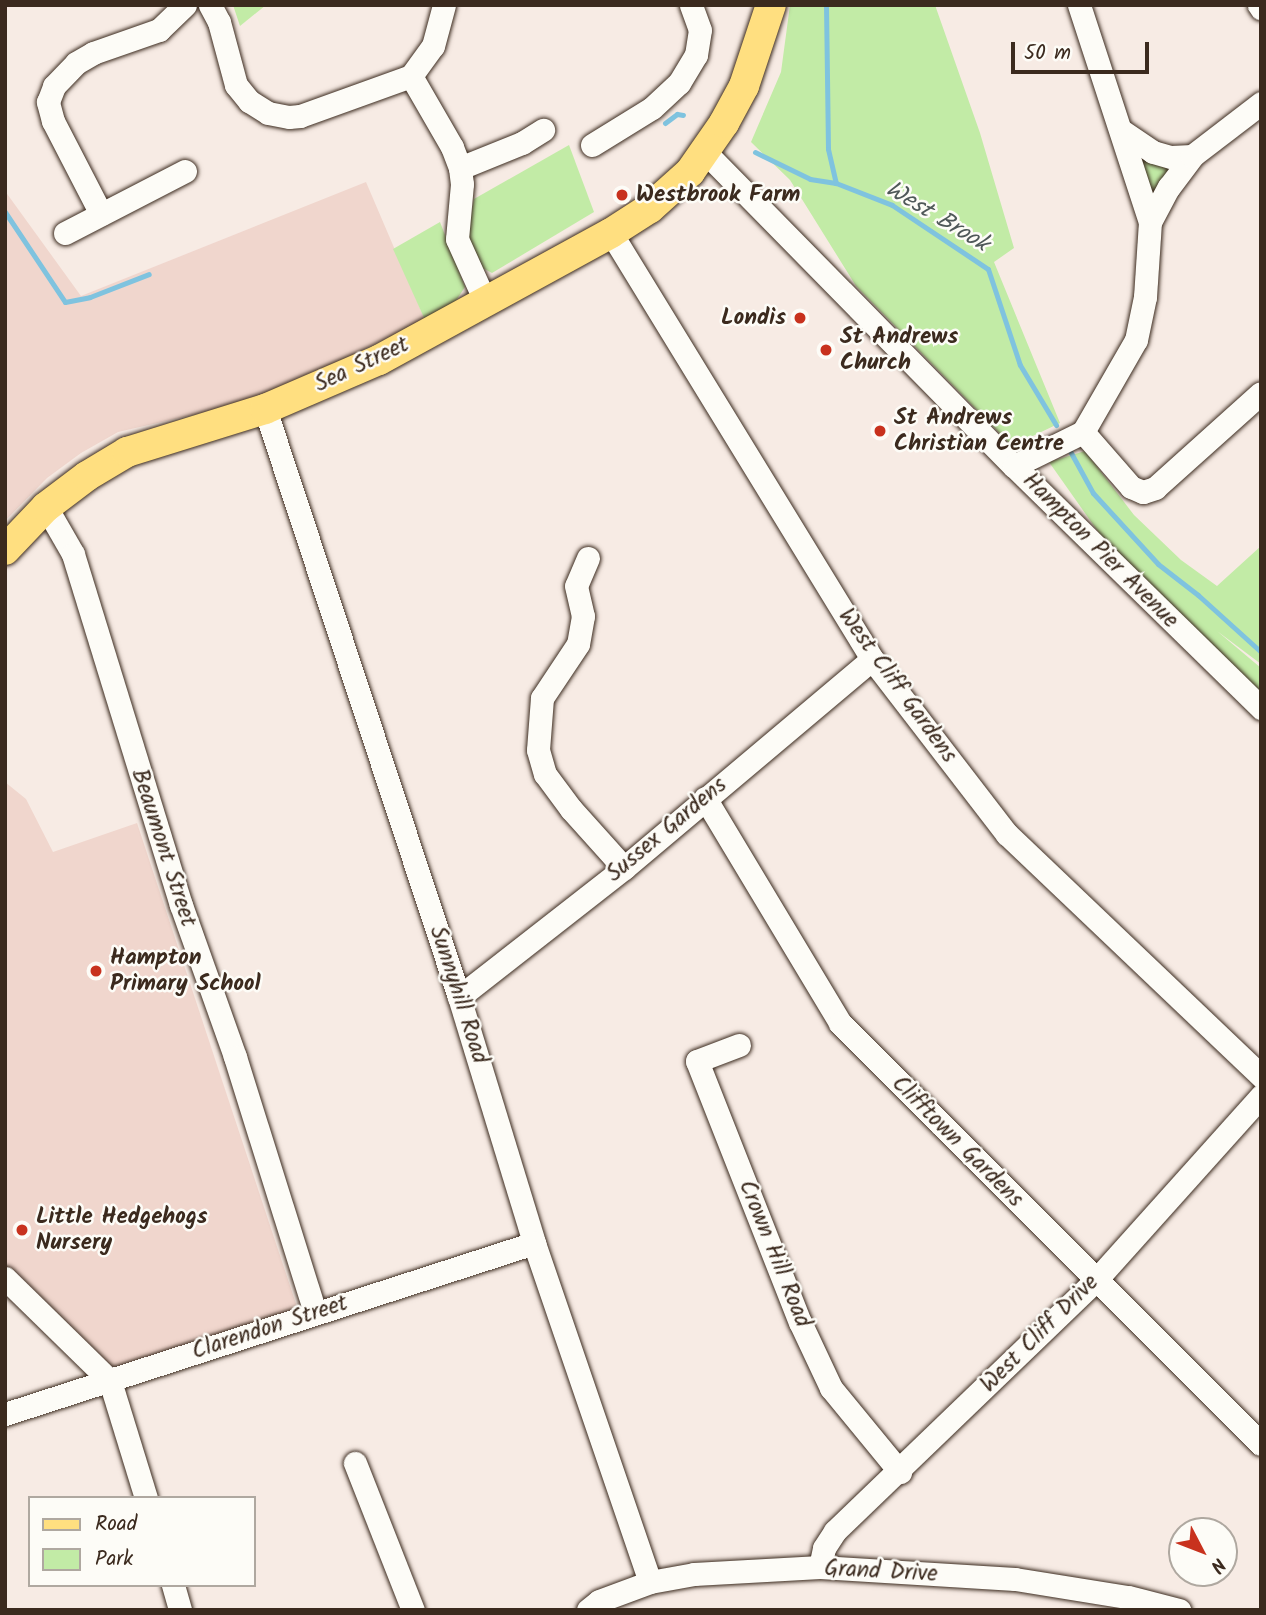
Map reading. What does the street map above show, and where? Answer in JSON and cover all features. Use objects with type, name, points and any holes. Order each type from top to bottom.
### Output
[{"type":"main road","name":"Sea Street","points":[[5,550],[46,507],[87,476],[127,452],[265,409],[379,360],[611,233],[670,191],[706,153],[744,86],[771,5]]},
{"type":"street","points":[[100,214],[53,121],[48,102],[54,86],[76,63],[93,53],[159,30],[185,5]]},
{"type":"street","points":[[210,5],[219,22],[236,85],[249,101],[268,113],[300,116],[411,76],[433,46],[444,5]]},
{"type":"street","points":[[592,145],[652,108],[679,83],[696,55],[700,30],[691,5]]},
{"type":"street","points":[[1014,466],[1083,432],[1136,340],[1145,297],[1150,222],[1079,5]]},
{"type":"street","points":[[411,76],[452,147],[460,168],[462,184],[457,239],[485,301]]},
{"type":"street","points":[[1150,222],[1169,187],[1192,156],[1261,103]]},
{"type":"street","points":[[460,168],[522,143],[543,130]]},
{"type":"street","points":[[1122,131],[1153,152],[1171,157],[1192,156]]},
{"type":"street","name":"Hampton Pier Avenue","points":[[706,153],[1014,466],[1261,708]]},
{"type":"street","points":[[65,233],[185,171]]},
{"type":"street","name":"West Cliff Gardens","points":[[611,233],[872,659],[1007,834],[1261,1076]]},
{"type":"street","points":[[1083,432],[1132,487],[1143,492],[1155,488],[1261,393]]},
{"type":"street","name":"Sunnyhill Road","points":[[265,409],[459,997],[534,1243],[650,1582]]},
{"type":"street","name":"Beaumont Street","points":[[46,507],[73,554],[181,905],[234,1056],[315,1312]]},
{"type":"street","points":[[588,558],[576,586],[583,615],[578,644],[541,698],[538,750],[545,774],[571,809],[624,868]]},
{"type":"street","name":"Sussex Gardens","points":[[459,997],[624,868],[872,659]]},
{"type":"street","name":"Clifftown Gardens","points":[[705,798],[840,1023],[1095,1281],[1261,1444]]},
{"type":"street","name":"Crown Hill Road","points":[[739,1045],[697,1061],[800,1322],[831,1388],[900,1472]]},
{"type":"street","name":"West Cliff Drive","points":[[820,1567],[824,1548],[835,1531],[900,1472],[1095,1281],[1261,1096]]},
{"type":"street","name":"Clarendon Street","points":[[5,1414],[534,1243]]},
{"type":"street","points":[[5,1278],[110,1381],[145,1496]]},
{"type":"street","points":[[355,1463],[413,1610]]},
{"type":"street","name":"Grand Drive","points":[[588,1610],[599,1601],[650,1582],[704,1573],[820,1567],[1015,1578],[1128,1597],[1179,1610]]},
{"type":"street","points":[[174,1587],[180,1610]]},
{"type":"shaded area","points":[[366,182],[425,320],[296,382],[223,408],[118,432],[81,453],[47,478],[5,521],[5,191],[81,296]]},
{"type":"shaded area","name":"Hampton Primary School","points":[[5,782],[26,799],[53,852],[137,823],[299,1313],[113,1371],[5,1266]]},
{"type":"green space","points":[[233,5],[266,5],[240,26]]},
{"type":"green space","points":[[790,5],[935,5],[980,133],[1014,248],[994,262],[1060,423],[1012,446],[856,286],[790,180],[751,142],[781,72]]},
{"type":"green space","points":[[1122,131],[1192,156],[1150,222]]},
{"type":"green space","points":[[569,145],[594,212],[492,273],[477,265],[467,236],[474,199]]},
{"type":"green space","points":[[440,222],[465,287],[453,305],[425,320],[393,249]]},
{"type":"green space","points":[[1085,451],[1134,515],[1181,560],[1217,586],[1261,546],[1261,664],[1217,631],[1261,668],[1261,698],[1093,536],[1099,533],[1049,462]]},
{"type":"waterway","name":"West Brook","points":[[826,5],[828,149],[836,183],[892,205],[988,269],[1020,365],[1056,425]]},
{"type":"waterway","points":[[665,123],[677,114],[683,115]]},
{"type":"waterway","points":[[755,152],[810,179],[836,183]]},
{"type":"waterway","points":[[5,212],[65,302],[90,297],[149,274]]},
{"type":"waterway","name":"West Brook","points":[[1070,451],[1093,493],[1158,564],[1198,595],[1261,652]]},
{"type":"place","name":"Westbrook Farm","points":[[622,195]]},
{"type":"place","name":"Londis","points":[[800,318]]},
{"type":"place","name":"St Andrews Church","points":[[826,350]]},
{"type":"place","name":"St Andrews Christian Centre","points":[[880,431]]},
{"type":"place","name":"Hampton Primary School","points":[[96,971]]},
{"type":"place","name":"Little Hedgehogs Nursery","points":[[22,1230]]}]
